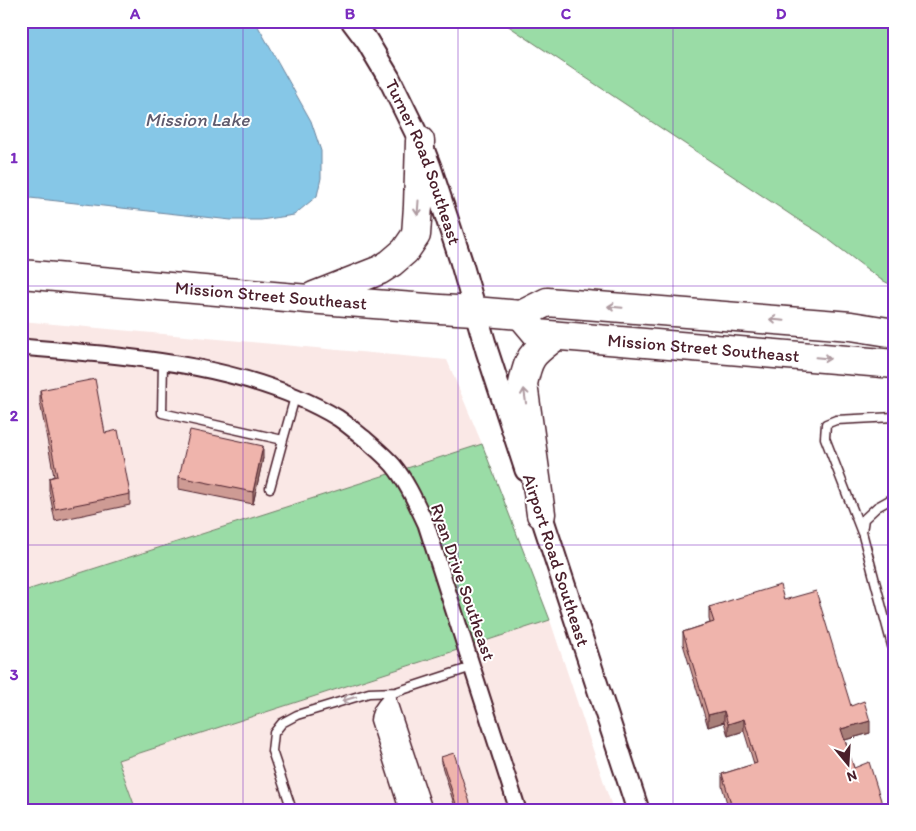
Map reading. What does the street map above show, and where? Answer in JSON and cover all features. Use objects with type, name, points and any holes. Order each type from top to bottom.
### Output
[{"type":"highway","points":[[308,298],[380,270],[405,251],[416,235],[420,141]]},
{"type":"highway","name":"Mission Street Southeast","points":[[21,274],[521,315],[547,302],[841,326],[895,333]]},
{"type":"highway","name":"Mission Street Southeast","points":[[521,315],[538,334],[895,364]]},
{"type":"highway","points":[[541,514],[524,384],[527,366],[532,355],[556,336]]},
{"type":"main road","name":"Turner Road Southeast","points":[[352,21],[367,41],[389,78],[420,141],[433,176],[474,310]]},
{"type":"main road","name":"Airport Road Southeast","points":[[474,310],[638,810]]},
{"type":"street","name":"Ryan Drive Southeast","points":[[21,347],[163,362],[203,368],[245,379],[276,388],[322,409],[339,419],[374,447],[402,476],[426,524],[518,810]]},
{"type":"lane","points":[[163,362],[162,413],[282,440]]},
{"type":"lane","points":[[270,488],[294,397]]},
{"type":"lane","points":[[895,417],[836,420],[826,424],[825,438],[862,533],[895,657]]},
{"type":"lane","points":[[862,533],[864,519],[877,506],[895,497]]},
{"type":"lane","points":[[404,810],[374,720],[375,714],[387,699],[472,666]]},
{"type":"lane","points":[[292,810],[272,751],[274,733],[282,723],[297,715],[369,693],[392,701],[428,810]]},
{"type":"lane","points":[[387,699],[410,810]]},
{"type":"lane","points":[[387,699],[386,717],[416,810]]},
{"type":"lane","points":[[387,699],[422,810]]},
{"type":"shaded area","points":[[21,321],[447,360],[482,444],[21,592]]},
{"type":"shaded area","points":[[550,620],[613,810],[136,810],[118,760]]},
{"type":"green space","points":[[501,21],[895,21],[895,287],[880,279],[820,233]]},
{"type":"green space","points":[[482,444],[550,620],[118,760],[136,810],[21,810],[21,592]]},
{"type":"water","name":"Mission Lake","points":[[21,21],[255,21],[311,121],[321,151],[321,178],[317,196],[294,215],[261,220],[231,220],[21,197]]},
{"type":"building","points":[[95,379],[105,433],[118,430],[130,494],[55,509],[49,478],[57,476],[40,390]]},
{"type":"building","points":[[190,430],[263,446],[253,492],[179,477]]},
{"type":"building","points":[[895,578],[895,588],[890,580]]},
{"type":"building","points":[[780,585],[784,600],[816,591],[851,706],[864,701],[870,721],[841,729],[854,768],[869,762],[884,810],[733,810],[722,774],[757,763],[744,719],[728,724],[724,711],[708,715],[683,632],[714,622],[709,607]]},
{"type":"building","points":[[454,753],[471,806],[460,810],[458,810],[441,757]]}]
